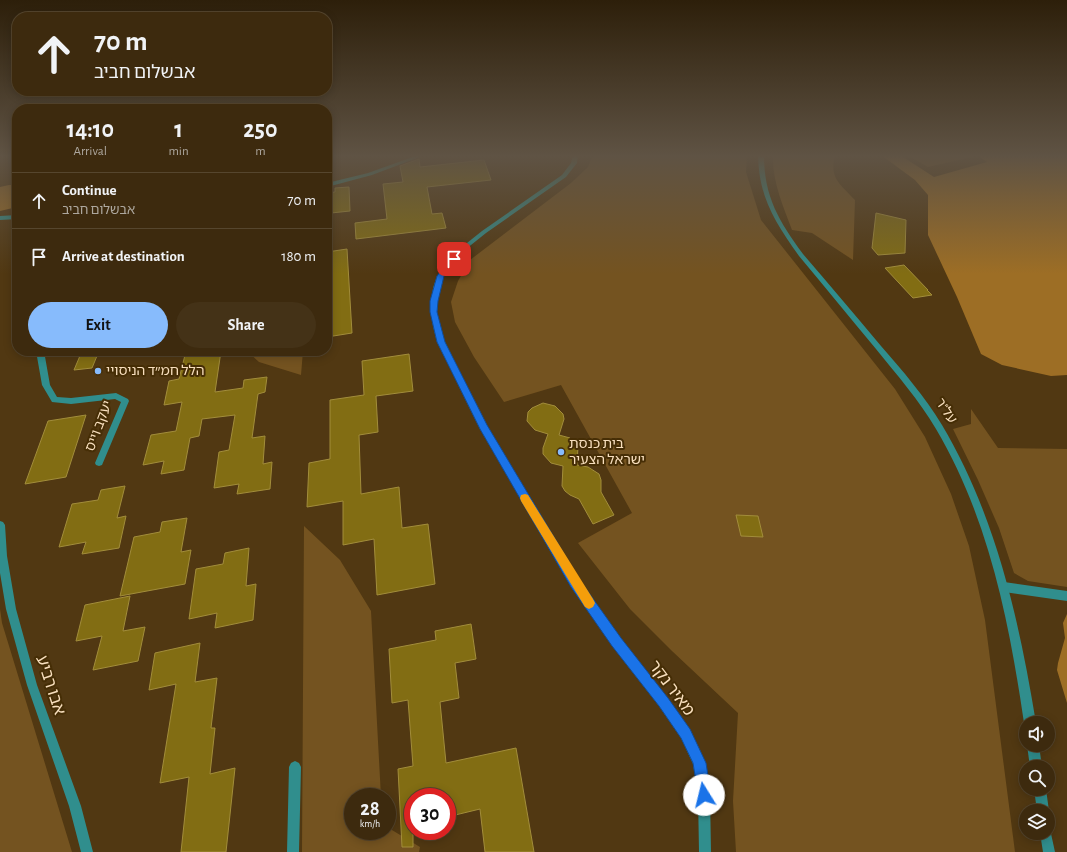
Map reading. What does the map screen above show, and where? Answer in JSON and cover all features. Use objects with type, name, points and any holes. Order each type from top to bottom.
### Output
[{"type":"street","name":"מאיר נקר","points":[[537,195],[484,232],[459,252],[440,276],[436,288],[434,312],[441,342],[483,427],[575,583],[615,641],[664,702],[685,734],[699,763],[704,795],[705,852]]},
{"type":"street","name":"על\"ר","points":[[766,195],[776,219],[788,238],[918,396],[957,458],[989,535],[1004,586],[1022,665],[1029,716]]},
{"type":"street","points":[[0,218],[12,217]]},
{"type":"street","name":"יעקב וייס","points":[[41,356],[46,385],[55,400],[71,401],[116,396],[125,401],[99,463]]},
{"type":"street","name":"אבו רביע","points":[[0,525],[2,556],[11,609],[32,684],[75,806],[87,852]]},
{"type":"street","points":[[1004,586],[1067,596]]},
{"type":"street","points":[[293,852],[295,767]]},
{"type":"street","points":[[1047,840],[1049,852]]},
{"type":"shaded area","points":[[0,195],[12,195],[12,208],[0,211]]},
{"type":"shaded area","points":[[556,195],[753,195],[761,220],[895,389],[925,437],[951,494],[969,546],[985,620],[1015,852],[736,852],[733,801],[738,713],[630,609],[578,543],[632,513],[561,385],[504,402],[474,357],[455,322],[451,302],[458,281],[470,260]]},
{"type":"shaded area","points":[[779,195],[850,195],[855,200],[853,260],[812,233],[792,230]]},
{"type":"shaded area","points":[[928,195],[1067,195],[1067,375],[1051,376],[1002,365],[981,354],[957,297],[928,235]]},
{"type":"shaded area","points":[[252,356],[303,356],[301,375],[259,362]]},
{"type":"shaded area","points":[[971,409],[998,448],[1067,449],[1067,587],[1028,581],[1014,573],[999,528],[953,429],[971,424]]},
{"type":"shaded area","points":[[304,526],[340,560],[371,611],[381,788],[344,788],[344,840],[396,840],[396,832],[404,837],[404,840],[408,840],[420,847],[419,852],[302,852]]},
{"type":"shaded area","points":[[0,609],[2,623],[72,852],[0,852]]},
{"type":"shaded area","points":[[1067,614],[1067,703],[1057,670],[1065,638],[1063,623]]},
{"type":"building","points":[[332,195],[349,195],[350,211],[332,213]]},
{"type":"building","points":[[384,195],[428,195],[432,214],[442,213],[446,228],[356,239],[355,223],[387,219]]},
{"type":"building","points":[[876,213],[906,220],[905,253],[878,255],[872,248]]},
{"type":"building","points":[[347,249],[352,333],[332,336],[332,251]]},
{"type":"building","points":[[904,265],[932,295],[913,298],[885,268]]},
{"type":"building","points":[[409,354],[413,391],[376,396],[378,432],[359,435],[361,494],[399,487],[402,528],[428,524],[435,584],[377,595],[374,539],[343,545],[343,501],[307,507],[309,463],[330,459],[330,400],[364,395],[362,361]]},
{"type":"building","points":[[80,356],[97,356],[92,368],[74,370]]},
{"type":"building","points":[[185,356],[220,356],[215,392],[243,388],[244,380],[267,377],[265,392],[258,394],[252,438],[265,436],[263,464],[272,462],[270,489],[237,494],[239,484],[214,488],[219,452],[229,450],[235,415],[202,419],[199,436],[190,438],[184,470],[161,474],[164,461],[143,465],[151,435],[176,431],[182,402],[164,405],[169,381],[179,379]]},
{"type":"building","points":[[543,403],[555,406],[563,414],[564,419],[559,435],[570,438],[578,446],[577,465],[588,467],[599,474],[601,480],[601,492],[614,515],[593,524],[579,499],[565,491],[562,486],[563,466],[551,463],[543,454],[543,448],[548,434],[535,430],[527,421],[528,412],[532,408]]},
{"type":"building","points":[[86,415],[66,477],[25,484],[48,421]]},
{"type":"building","points":[[125,486],[117,518],[126,516],[119,548],[82,554],[86,542],[59,547],[72,504],[98,500],[101,490]]},
{"type":"building","points":[[736,515],[758,516],[763,537],[741,536]]},
{"type":"building","points":[[187,518],[181,552],[191,550],[185,584],[120,596],[134,537],[160,532],[162,522]]},
{"type":"building","points":[[249,548],[246,586],[256,584],[253,620],[215,628],[217,613],[189,619],[196,569],[223,564],[225,553]]},
{"type":"building","points":[[130,596],[123,631],[145,627],[138,661],[93,670],[102,636],[76,641],[85,605]]},
{"type":"building","points":[[471,624],[476,659],[455,663],[459,698],[440,702],[446,763],[516,748],[534,852],[485,852],[480,809],[456,815],[456,788],[404,788],[404,840],[413,840],[413,847],[402,847],[398,769],[413,766],[408,700],[392,703],[389,649],[436,640],[435,631]]},
{"type":"building","points":[[200,643],[195,682],[217,678],[211,728],[215,728],[210,774],[235,768],[226,852],[181,852],[189,777],[160,783],[176,684],[149,690],[155,653]]},
{"type":"slow traffic","points":[[525,498],[575,583],[589,603]]},
{"type":"place","name":"הלל חמ״ד הניסויי","points":[[98,371]]},
{"type":"place","name":"בית כנסת ישראל הצעיר","points":[[561,452]]},
{"type":"route","points":[[454,259],[440,276],[434,301],[436,326],[450,362],[483,427],[575,583],[616,642],[664,702],[685,734],[699,763],[704,795]]}]
